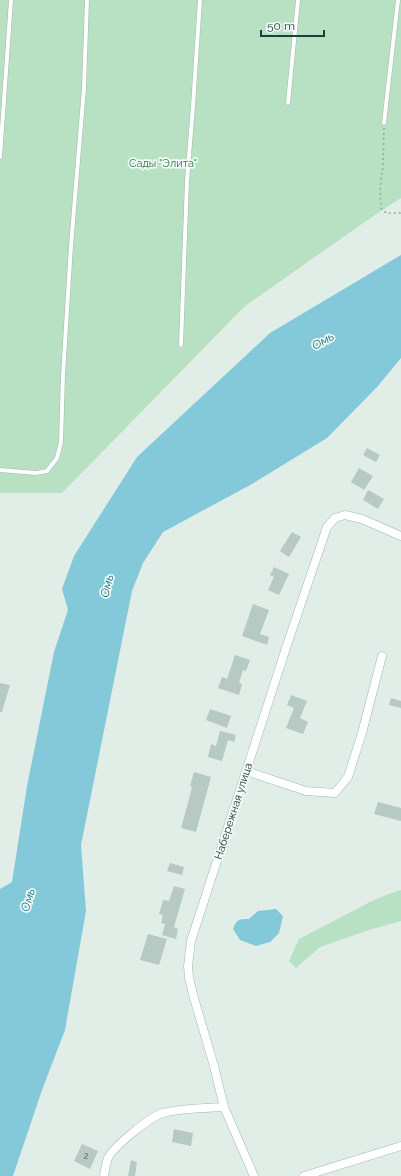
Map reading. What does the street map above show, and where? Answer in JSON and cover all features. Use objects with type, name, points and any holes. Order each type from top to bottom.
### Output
[{"type":"street","name":"Набережная улица","points":[[254,1176],[224,1107],[189,978],[188,956],[191,941],[327,526],[335,518],[345,515],[362,519],[401,536]]},
{"type":"street","points":[[246,771],[306,791],[335,793],[348,776],[362,733],[382,656]]},
{"type":"street","points":[[104,1176],[108,1158],[151,1119],[170,1111],[224,1107]]},
{"type":"street","points":[[304,1176],[401,1146]]},
{"type":"lane","points":[[0,157],[11,0]]},
{"type":"lane","points":[[0,470],[36,473],[47,471],[57,458],[61,442],[63,375],[69,276],[84,88],[87,0]]},
{"type":"lane","points":[[180,345],[187,181],[200,0]]},
{"type":"lane","points":[[288,103],[298,0]]},
{"type":"lane","points":[[384,123],[398,0]]},
{"type":"path","points":[[384,123],[383,164],[380,190],[381,208],[386,213],[401,213]]},
{"type":"green space","name":"Сады \"Элита\"","points":[[0,0],[401,0],[401,198],[245,306],[62,493],[0,493]]},
{"type":"green space","points":[[401,890],[401,921],[369,930],[320,947],[296,968],[289,961],[299,939],[370,902]]},
{"type":"water","name":"Омь","points":[[401,255],[401,358],[378,386],[327,438],[252,484],[163,532],[143,563],[132,591],[81,845],[86,911],[65,1030],[42,1090],[13,1176],[0,1176],[0,889],[12,882],[27,786],[54,652],[68,610],[62,589],[74,556],[137,457],[270,333]]},
{"type":"water","points":[[276,909],[283,916],[279,933],[270,942],[256,946],[240,940],[233,929],[237,921],[249,919],[258,911]]},
{"type":"building","points":[[367,448],[380,455],[376,462],[363,455]]},
{"type":"building","points":[[359,468],[373,476],[364,490],[351,482]]},
{"type":"building","points":[[368,490],[384,499],[378,509],[363,500]]},
{"type":"building","points":[[292,532],[301,537],[289,557],[280,551]]},
{"type":"building","points":[[274,567],[289,574],[279,595],[268,590],[274,577],[270,575]]},
{"type":"building","points":[[253,604],[269,610],[260,634],[269,637],[267,645],[242,636]]},
{"type":"building","points":[[235,655],[250,660],[246,671],[243,670],[239,683],[242,684],[239,695],[218,688],[222,677],[227,679]]},
{"type":"building","points":[[0,683],[10,685],[2,712],[0,712]]},
{"type":"building","points":[[291,695],[307,701],[300,718],[308,722],[303,734],[286,728],[294,708],[287,705]]},
{"type":"building","points":[[391,698],[401,701],[401,708],[389,705]]},
{"type":"building","points":[[210,709],[231,716],[227,728],[206,720]]},
{"type":"building","points":[[220,731],[236,735],[234,742],[228,740],[222,761],[208,757],[211,744],[216,746]]},
{"type":"building","points":[[194,772],[211,777],[196,832],[181,828],[192,787],[190,786]]},
{"type":"building","points":[[378,802],[401,808],[401,821],[374,814]]},
{"type":"building","points":[[170,863],[184,867],[182,875],[167,871]]},
{"type":"building","points":[[174,886],[185,889],[174,927],[178,929],[176,939],[162,935],[165,924],[161,923],[163,915],[159,914],[163,900],[169,901]]},
{"type":"building","points":[[148,934],[167,939],[159,965],[140,960]]},
{"type":"building","points":[[174,1129],[193,1133],[191,1146],[172,1142]]},
{"type":"building","points":[[82,1144],[98,1151],[90,1169],[74,1161]]},
{"type":"building","points":[[131,1160],[137,1162],[135,1176],[128,1176]]}]
